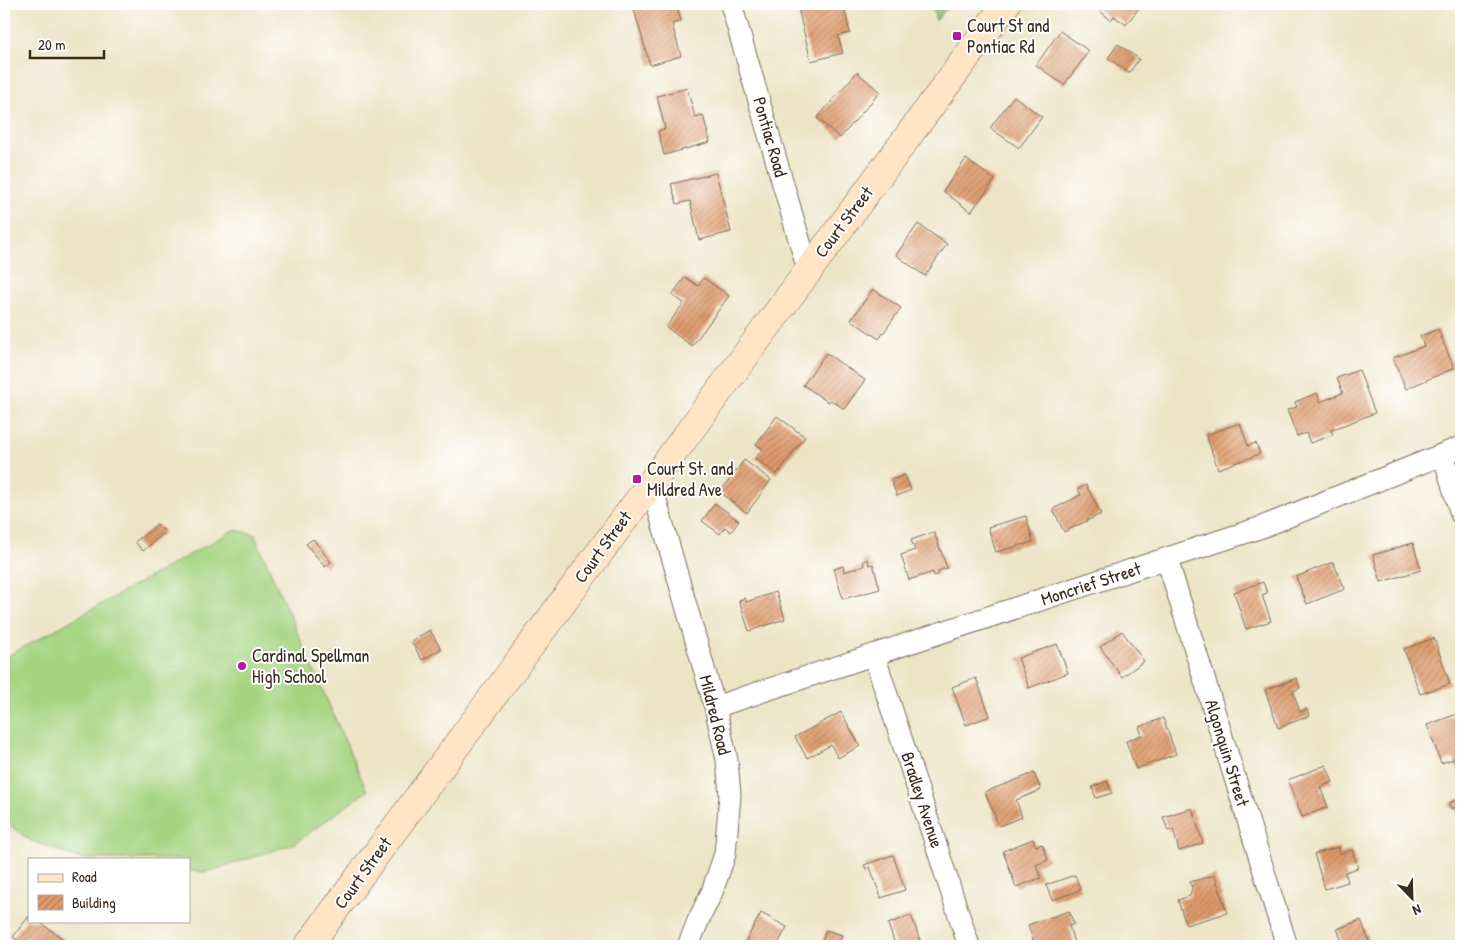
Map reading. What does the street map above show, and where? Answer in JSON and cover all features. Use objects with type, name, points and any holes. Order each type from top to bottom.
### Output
[{"type":"street","name":"Pontiac Road","points":[[731,4],[808,270]]},
{"type":"street","name":"Court Street","points":[[308,946],[1006,4]]},
{"type":"street","points":[[1452,451],[1461,514]]},
{"type":"street","name":"Moncrief Street","points":[[715,707],[1262,527],[1452,451]]},
{"type":"street","name":"Mildred Road","points":[[651,483],[715,707],[728,769],[730,796],[725,854],[712,892],[688,946]]},
{"type":"street","name":"Algonquin Street","points":[[1167,559],[1287,946]]},
{"type":"street","name":"Bradley Avenue","points":[[874,655],[969,946]]},
{"type":"green space","points":[[931,4],[951,4],[936,21]]},
{"type":"green space","points":[[234,530],[254,534],[367,791],[294,844],[207,872],[190,871],[190,858],[79,858],[31,841],[4,821],[4,658]]},
{"type":"building","points":[[642,4],[676,4],[681,21],[672,24],[681,56],[650,65],[633,6]]},
{"type":"building","points":[[797,4],[843,4],[850,33],[838,36],[843,53],[811,61]]},
{"type":"building","points":[[1091,4],[1142,4],[1126,25],[1114,16],[1111,20]]},
{"type":"building","points":[[1060,31],[1089,51],[1064,85],[1036,65]]},
{"type":"building","points":[[1118,44],[1139,59],[1129,73],[1108,58]]},
{"type":"building","points":[[857,72],[880,92],[840,138],[817,118]]},
{"type":"building","points":[[687,88],[695,117],[703,115],[710,142],[664,155],[658,131],[665,129],[657,96]]},
{"type":"building","points":[[1014,96],[1042,117],[1019,148],[990,128]]},
{"type":"building","points":[[966,159],[995,180],[971,212],[943,191]]},
{"type":"building","points":[[716,173],[731,232],[699,240],[690,201],[677,204],[671,184]]},
{"type":"building","points":[[918,224],[947,244],[925,276],[896,255]]},
{"type":"building","points":[[685,277],[698,286],[704,278],[729,296],[692,346],[666,327],[684,303],[672,295]]},
{"type":"building","points":[[873,289],[901,308],[879,339],[851,320]]},
{"type":"building","points":[[1438,329],[1454,368],[1406,389],[1393,358],[1424,346],[1420,336]]},
{"type":"building","points":[[826,353],[865,380],[844,409],[831,400],[828,402],[803,385]]},
{"type":"building","points":[[1359,370],[1375,413],[1331,430],[1333,435],[1310,443],[1306,433],[1297,436],[1287,410],[1297,407],[1295,402],[1317,393],[1320,402],[1343,393],[1337,378]]},
{"type":"building","points":[[777,416],[805,437],[777,474],[755,458],[763,449],[756,444]]},
{"type":"building","points":[[1240,423],[1248,446],[1256,443],[1260,454],[1218,469],[1206,435]]},
{"type":"building","points":[[744,460],[771,480],[747,513],[720,492]]},
{"type":"building","points":[[905,475],[911,490],[897,496],[891,480]]},
{"type":"building","points":[[1086,485],[1101,514],[1064,532],[1053,509],[1081,495],[1078,489]]},
{"type":"building","points":[[715,503],[739,521],[731,532],[725,527],[720,534],[702,521]]},
{"type":"building","points":[[1026,516],[1033,542],[996,552],[988,527]]},
{"type":"building","points":[[157,524],[165,532],[143,551],[135,542]]},
{"type":"building","points":[[934,532],[947,568],[938,571],[939,574],[934,576],[933,572],[909,580],[901,555],[915,550],[911,540]]},
{"type":"building","points":[[313,539],[331,562],[325,567],[306,544]]},
{"type":"building","points":[[1413,543],[1421,570],[1381,582],[1373,555]]},
{"type":"building","points":[[868,559],[869,565],[873,564],[880,589],[843,599],[834,569],[843,566],[844,572],[864,566],[863,561]]},
{"type":"building","points":[[1333,562],[1345,589],[1307,604],[1296,577]]},
{"type":"building","points":[[1263,582],[1267,593],[1262,595],[1271,621],[1246,629],[1234,592]]},
{"type":"building","points":[[776,592],[785,619],[749,631],[739,600],[745,598],[746,602]]},
{"type":"building","points":[[430,630],[441,649],[422,660],[411,641]]},
{"type":"building","points":[[1122,631],[1144,661],[1122,677],[1100,647]]},
{"type":"building","points":[[1434,638],[1450,684],[1420,694],[1404,649]]},
{"type":"building","points":[[1057,644],[1068,673],[1029,688],[1018,658]]},
{"type":"building","points":[[976,678],[990,716],[966,725],[952,687]]},
{"type":"building","points":[[1297,678],[1300,688],[1293,691],[1300,712],[1307,709],[1309,716],[1278,728],[1265,690]]},
{"type":"building","points":[[841,712],[860,746],[838,758],[831,745],[807,758],[795,737]]},
{"type":"building","points":[[1457,714],[1461,726],[1461,768],[1457,769],[1454,759],[1441,763],[1427,725]]},
{"type":"building","points":[[1163,718],[1176,754],[1136,769],[1126,741],[1142,735],[1139,727]]},
{"type":"building","points":[[1326,765],[1333,782],[1320,787],[1328,807],[1302,817],[1288,780]]},
{"type":"building","points":[[1034,773],[1041,790],[1016,800],[1022,817],[999,826],[985,792]]},
{"type":"building","points":[[1107,781],[1112,793],[1096,798],[1092,787]]},
{"type":"building","points":[[1461,798],[1461,823],[1455,807],[1451,809],[1449,803]]},
{"type":"building","points":[[1192,808],[1203,843],[1179,851],[1173,829],[1168,831],[1163,817]]},
{"type":"building","points":[[1033,839],[1036,846],[1042,844],[1048,860],[1036,865],[1041,878],[1016,887],[1003,851]]},
{"type":"building","points":[[1339,847],[1340,854],[1352,850],[1358,868],[1345,872],[1348,882],[1325,889],[1314,854]]},
{"type":"building","points":[[893,855],[905,890],[881,898],[870,867],[866,869],[864,865]]},
{"type":"building","points":[[1075,875],[1081,890],[1052,900],[1046,885]]},
{"type":"building","points":[[1215,875],[1227,913],[1186,925],[1178,900],[1190,896],[1192,888],[1190,882]]},
{"type":"building","points":[[1069,911],[1074,924],[1069,926],[1075,946],[1035,946],[1028,925]]},
{"type":"building","points":[[761,913],[787,927],[777,946],[743,946]]},
{"type":"building","points":[[911,915],[922,946],[889,946],[895,944],[888,924]]},
{"type":"building","points":[[28,917],[28,922],[39,922],[73,946],[26,946],[13,937]]},
{"type":"building","points":[[1361,920],[1371,946],[1344,946],[1337,929]]},
{"type":"building","points":[[826,930],[842,935],[838,946],[821,944]]},
{"type":"place","name":"Court St and Pontiac Rd","points":[[957,36]]},
{"type":"place","name":"Court St. and Mildred Ave","points":[[637,479]]},
{"type":"place","name":"Cardinal Spellman High School","points":[[242,666]]}]
